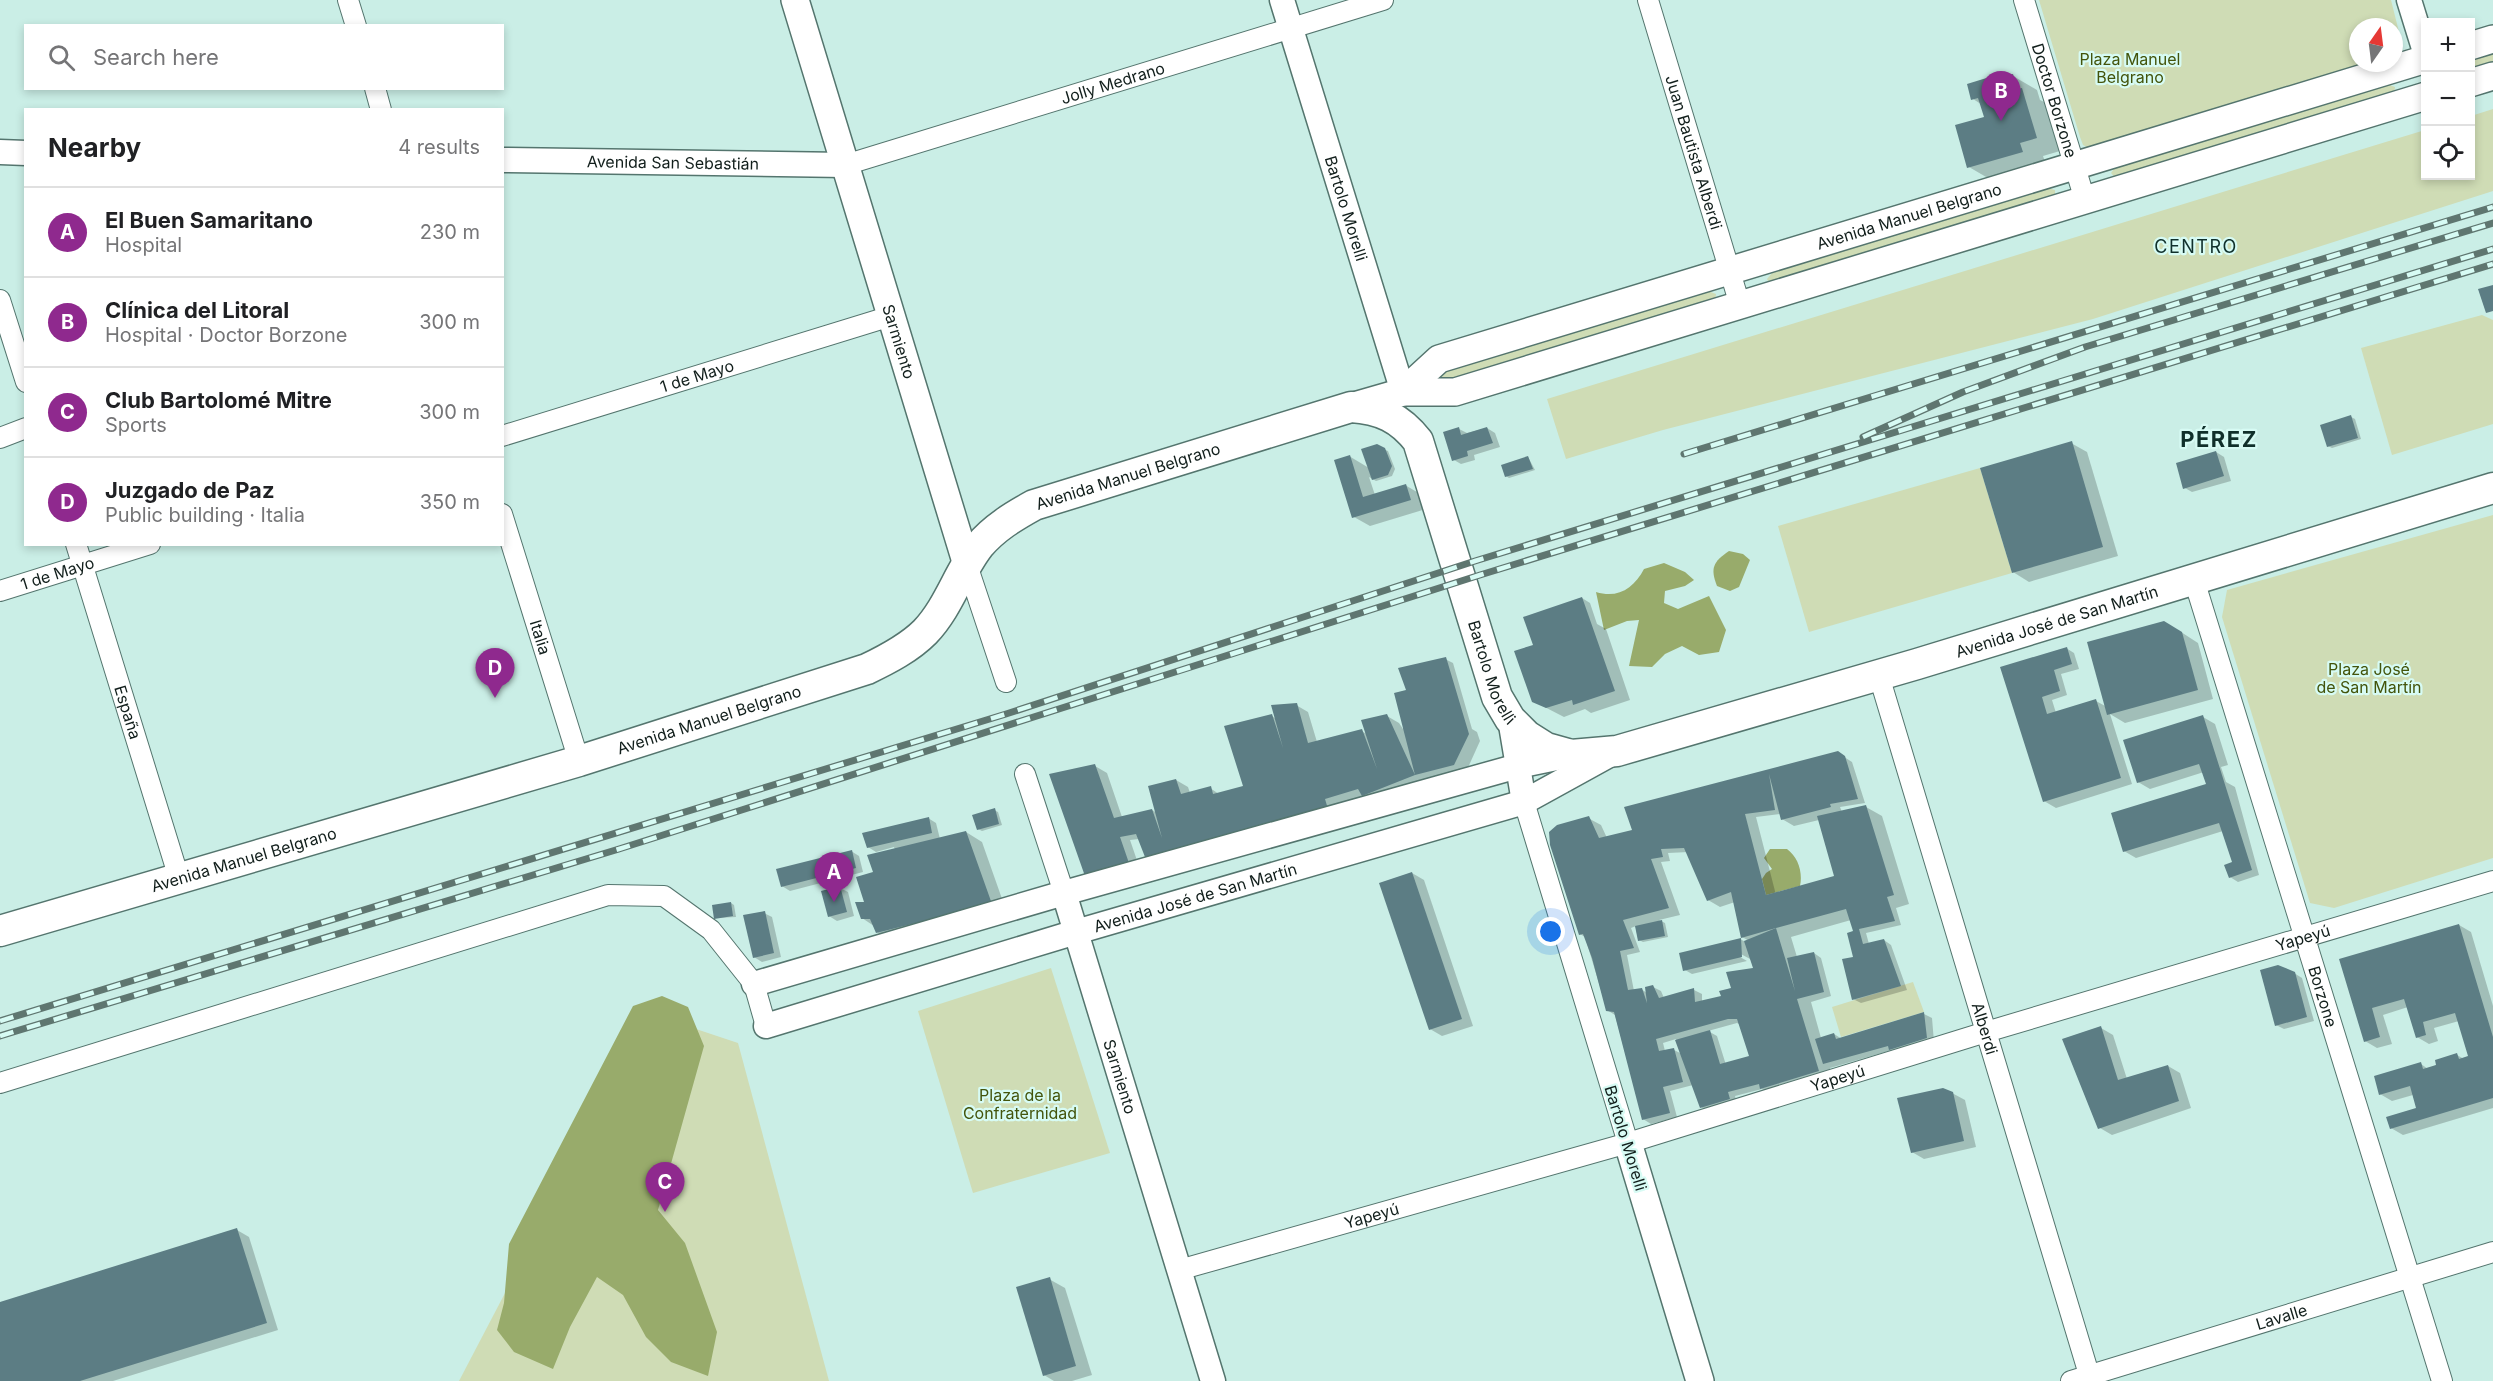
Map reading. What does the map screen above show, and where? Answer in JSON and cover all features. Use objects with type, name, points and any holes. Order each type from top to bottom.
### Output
[{"type":"main road","name":"Sarmiento","points":[[795,0],[967,565]]},
{"type":"main road","points":[[2475,44],[2493,39]]},
{"type":"main road","name":"Avenida Manuel Belgrano","points":[[1403,392],[1439,359],[2421,61]]},
{"type":"main road","points":[[2475,81],[2493,76]]},
{"type":"main road","name":"Avenida Manuel Belgrano","points":[[0,931],[579,760],[867,669],[898,653],[925,633],[941,612],[967,565],[994,532],[1011,517],[1034,505],[1403,392],[1455,392],[2421,98]]},
{"type":"main road","name":"Bartolo Morelli","points":[[1403,392],[1497,697],[1510,719]]},
{"type":"main road","name":"Avenida Manuel Belgrano","points":[[1352,408],[1368,408],[1397,419],[1418,441]]},
{"type":"main road","name":"Avenida José de San Martín","points":[[1571,755],[1617,751],[1879,676],[2493,488]]},
{"type":"main road","points":[[1510,719],[1527,736],[1546,748],[1571,755]]},
{"type":"main road","name":"Bartolo Morelli","points":[[1628,1143],[1700,1381]]},
{"type":"street","points":[[348,0],[355,24]]},
{"type":"street","name":"Bartolo Morelli","points":[[1282,0],[1403,392]]},
{"type":"street","name":"Jolly Medrano","points":[[845,165],[1383,0]]},
{"type":"street","name":"Juan Bautista Alberdi","points":[[1648,0],[1740,305]]},
{"type":"street","name":"Doctor Borzone","points":[[2024,0],[2085,200]]},
{"type":"street","points":[[2409,0],[2421,39]]},
{"type":"street","points":[[376,90],[380,108]]},
{"type":"street","points":[[0,152],[24,153]]},
{"type":"street","name":"Avenida San Sebastián","points":[[504,160],[845,165]]},
{"type":"street","points":[[0,300],[24,376]]},
{"type":"street","name":"1 de Mayo","points":[[504,435],[891,316]]},
{"type":"street","points":[[0,438],[24,429]]},
{"type":"street","name":"Italia","points":[[504,520],[579,760]]},
{"type":"street","name":"España","points":[[77,546],[179,878]]},
{"type":"street","name":"1 de Mayo","points":[[0,591],[144,546]]},
{"type":"street","name":"Sarmiento","points":[[967,565],[1006,682]]},
{"type":"street","name":"Borzone","points":[[2194,580],[2442,1381]]},
{"type":"street","name":"Alberdi","points":[[1879,676],[1986,1032],[2083,1379]]},
{"type":"street","name":"Bartolo Morelli","points":[[1510,719],[1524,802],[1628,1143]]},
{"type":"street","name":"Avenida José de San Martín","points":[[766,1026],[1076,932],[1524,802],[1617,751]]},
{"type":"street","name":"Avenida José de San Martín","points":[[754,984],[1064,893],[1518,766],[1571,755]]},
{"type":"street","name":"Sarmiento","points":[[1026,774],[1213,1381]]},
{"type":"street","name":"Yapeyú","points":[[1179,1270],[1628,1143],[1986,1032],[2493,880]]},
{"type":"street","points":[[0,1083],[608,895],[664,896],[711,930],[754,984],[766,1026]]},
{"type":"street","name":"Lavalle","points":[[2083,1379],[2493,1252]]},
{"type":"green space","name":"Plaza Manuel Belgrano","points":[[2039,0],[2391,0],[2396,18],[2349,18],[2350,72],[2090,149],[2083,145]]},
{"type":"green space","points":[[2493,52],[2493,67],[2475,72],[2475,58]]},
{"type":"green space","points":[[2387,84],[2395,87],[2394,95],[2116,179],[2111,173],[2116,166]]},
{"type":"green space","points":[[2493,109],[2493,191],[2093,319],[1663,430],[1566,459],[1547,399],[2421,131],[2421,180],[2475,180],[2475,115]]},
{"type":"green space","points":[[2047,188],[2055,190],[2055,198],[1769,283],[1767,279],[1772,273]]},
{"type":"green space","points":[[1708,291],[1716,294],[1715,302],[1442,382],[1442,374],[1446,371]]},
{"type":"green space","points":[[2482,315],[2493,320],[2493,424],[2392,455],[2361,348]]},
{"type":"green space","points":[[1980,468],[2012,573],[1809,632],[1778,526]]},
{"type":"green space","name":"Plaza José de San Martín","points":[[2493,515],[2493,858],[2334,908],[2310,903],[2222,617],[2227,590]]},
{"type":"green space","points":[[1729,551],[1743,554],[1750,560],[1739,587],[1730,591],[1717,586],[1714,574],[1716,562]]},
{"type":"green space","points":[[1664,563],[1685,572],[1694,580],[1685,586],[1665,591],[1664,603],[1678,609],[1709,596],[1726,630],[1719,652],[1699,655],[1682,646],[1665,654],[1652,667],[1629,666],[1639,620],[1627,621],[1604,630],[1596,592],[1618,593],[1635,582],[1644,569]]},
{"type":"green space","points":[[1770,849],[1787,849],[1794,856],[1800,870],[1800,886],[1766,895],[1762,879],[1772,869],[1764,858]]},
{"type":"green space","name":"Plaza de la Confraternidad","points":[[1051,968],[1110,1153],[973,1193],[918,1011]]},
{"type":"green space","points":[[1913,982],[1924,1012],[1841,1037],[1832,1007]]},
{"type":"green space","points":[[662,996],[688,1007],[704,1046],[658,1210],[685,1243],[717,1332],[708,1376],[671,1362],[646,1337],[623,1295],[597,1277],[570,1327],[553,1369],[514,1352],[497,1330],[504,1303],[509,1244],[633,1006]]},
{"type":"green space","points":[[651,1014],[738,1043],[829,1381],[459,1381]]},
{"type":"building","points":[[2013,74],[2017,89],[2022,88],[2037,138],[2020,143],[2023,152],[1967,168],[1955,125],[1984,117],[1978,98],[1971,100],[1967,84],[1993,76],[1996,86],[2002,85],[2000,78]]},
{"type":"building","points":[[2493,285],[2493,311],[2486,313],[2478,289]]},
{"type":"building","points":[[2351,415],[2358,438],[2327,447],[2320,425]]},
{"type":"building","points":[[1459,427],[1461,435],[1487,427],[1493,443],[1467,451],[1468,456],[1452,461],[1443,432]]},
{"type":"building","points":[[2072,441],[2103,547],[2012,573],[1980,468]]},
{"type":"building","points":[[1377,444],[1385,448],[1392,466],[1388,475],[1372,480],[1361,449]]},
{"type":"building","points":[[2216,451],[2224,476],[2183,489],[2176,463]]},
{"type":"building","points":[[1350,455],[1363,497],[1406,484],[1411,500],[1352,518],[1334,460]]},
{"type":"building","points":[[1528,456],[1533,469],[1505,477],[1501,465]]},
{"type":"building","points":[[1582,597],[1615,691],[1573,705],[1572,700],[1546,708],[1532,702],[1514,651],[1533,645],[1523,617]]},
{"type":"building","points":[[2164,621],[2182,632],[2198,690],[2107,715],[2087,642]]},
{"type":"building","points":[[2067,647],[2072,664],[2054,670],[2060,691],[2042,697],[2047,714],[2096,699],[2121,778],[2043,802],[2000,667]]},
{"type":"building","points":[[1446,657],[1469,734],[1454,765],[1415,775],[1394,693],[1406,690],[1398,668]]},
{"type":"building","points":[[1297,703],[1308,743],[1362,729],[1377,769],[1361,720],[1387,714],[1415,775],[1362,796],[1358,789],[1325,799],[1328,809],[1145,857],[1136,834],[1120,837],[1130,866],[1086,879],[1049,774],[1095,764],[1114,818],[1152,809],[1162,838],[1148,786],[1176,779],[1181,794],[1211,786],[1213,794],[1243,786],[1224,726],[1272,714],[1283,748],[1271,705]]},
{"type":"building","points":[[2203,715],[2252,870],[2229,878],[2224,865],[2232,862],[2219,823],[2123,852],[2111,813],[2206,784],[2199,764],[2137,783],[2123,740]]},
{"type":"building","points":[[1838,751],[1845,756],[1858,799],[1830,804],[1831,807],[1781,820],[1769,774],[1775,810],[1745,814],[1766,895],[1834,876],[1817,816],[1866,805],[1894,895],[1887,897],[1895,921],[1859,929],[1863,944],[1884,939],[1901,986],[1852,1000],[1842,959],[1853,957],[1847,933],[1853,931],[1846,909],[1776,928],[1795,991],[1787,958],[1814,952],[1824,992],[1797,999],[1819,1071],[1760,1089],[1759,1084],[1728,1092],[1730,1099],[1700,1108],[1675,1040],[1710,1030],[1720,1064],[1749,1056],[1737,1019],[1728,1019],[1656,1039],[1659,1051],[1674,1048],[1683,1082],[1663,1087],[1670,1113],[1642,1120],[1614,1012],[1606,1011],[1592,958],[1583,934],[1579,935],[1550,845],[1549,832],[1557,825],[1589,816],[1599,838],[1632,830],[1624,807]],"holes":[[[1684,848],[1707,901],[1731,892],[1741,938],[1776,928],[1744,941],[1753,968],[1726,972],[1731,988],[1719,991],[1721,996],[1695,1002],[1694,988],[1659,998],[1653,985],[1645,987],[1647,1003],[1642,988],[1628,990],[1620,951],[1634,948],[1623,920],[1669,908],[1651,859],[1663,857],[1661,849]]]},
{"type":"building","points":[[995,808],[999,824],[977,830],[972,815]]},
{"type":"building","points":[[929,817],[932,833],[867,848],[862,833]]},
{"type":"building","points":[[966,831],[992,904],[876,933],[870,919],[861,919],[855,902],[864,902],[856,877],[873,872],[867,855]]},
{"type":"building","points":[[852,850],[856,868],[781,887],[776,869]]},
{"type":"building","points":[[1412,872],[1462,1019],[1429,1030],[1379,883]]},
{"type":"building","points":[[840,886],[847,912],[828,917],[821,891]]},
{"type":"building","points":[[731,902],[733,916],[714,919],[712,905]]},
{"type":"building","points":[[765,911],[774,953],[753,958],[743,915]]},
{"type":"building","points":[[1662,920],[1665,936],[1638,941],[1635,926]]},
{"type":"building","points":[[2459,924],[2493,1037],[2493,1098],[2390,1129],[2386,1117],[2416,1108],[2410,1086],[2379,1095],[2374,1076],[2421,1062],[2423,1069],[2436,1065],[2435,1060],[2457,1053],[2459,1059],[2468,1056],[2455,1013],[2423,1022],[2426,1035],[2416,1038],[2404,999],[2372,1008],[2380,1037],[2364,1042],[2339,959]]},
{"type":"building","points":[[1741,938],[1742,957],[1683,971],[1679,953]]},
{"type":"building","points":[[2278,965],[2295,972],[2307,1017],[2275,1026],[2260,970]]},
{"type":"building","points":[[1924,1012],[1927,1038],[1889,1050],[1888,1046],[1823,1064],[1815,1039],[1834,1033],[1836,1039]]},
{"type":"building","points":[[2101,1026],[2118,1080],[2168,1065],[2179,1101],[2098,1129],[2062,1039]]},
{"type":"building","points":[[1943,1088],[1953,1092],[1964,1141],[1911,1153],[1897,1098]]},
{"type":"building","points":[[237,1228],[267,1323],[80,1381],[0,1381],[0,1302]]},
{"type":"building","points":[[1050,1277],[1076,1366],[1043,1376],[1016,1287]]},
{"type":"railway","points":[[1684,454],[2493,207]]},
{"type":"railway","points":[[1863,437],[1963,392],[2085,347],[2493,223]]},
{"type":"railway","points":[[0,1021],[1006,714],[1475,561],[2493,249]]},
{"type":"railway","points":[[0,1036],[619,849],[1480,575],[2493,264]]},
{"type":"place","name":"Clínica del Litoral","points":[[2001,121]]},
{"type":"place","name":"Juzgado de Paz","points":[[495,698]]},
{"type":"place","name":"El Buen Samaritano","points":[[834,902]]},
{"type":"place","name":"Club Bartolomé Mitre","points":[[665,1212]]},
{"type":"district","name":"CENTRO","points":[[2196,246]]},
{"type":"district","name":"PÉREZ","points":[[2219,439]]}]
